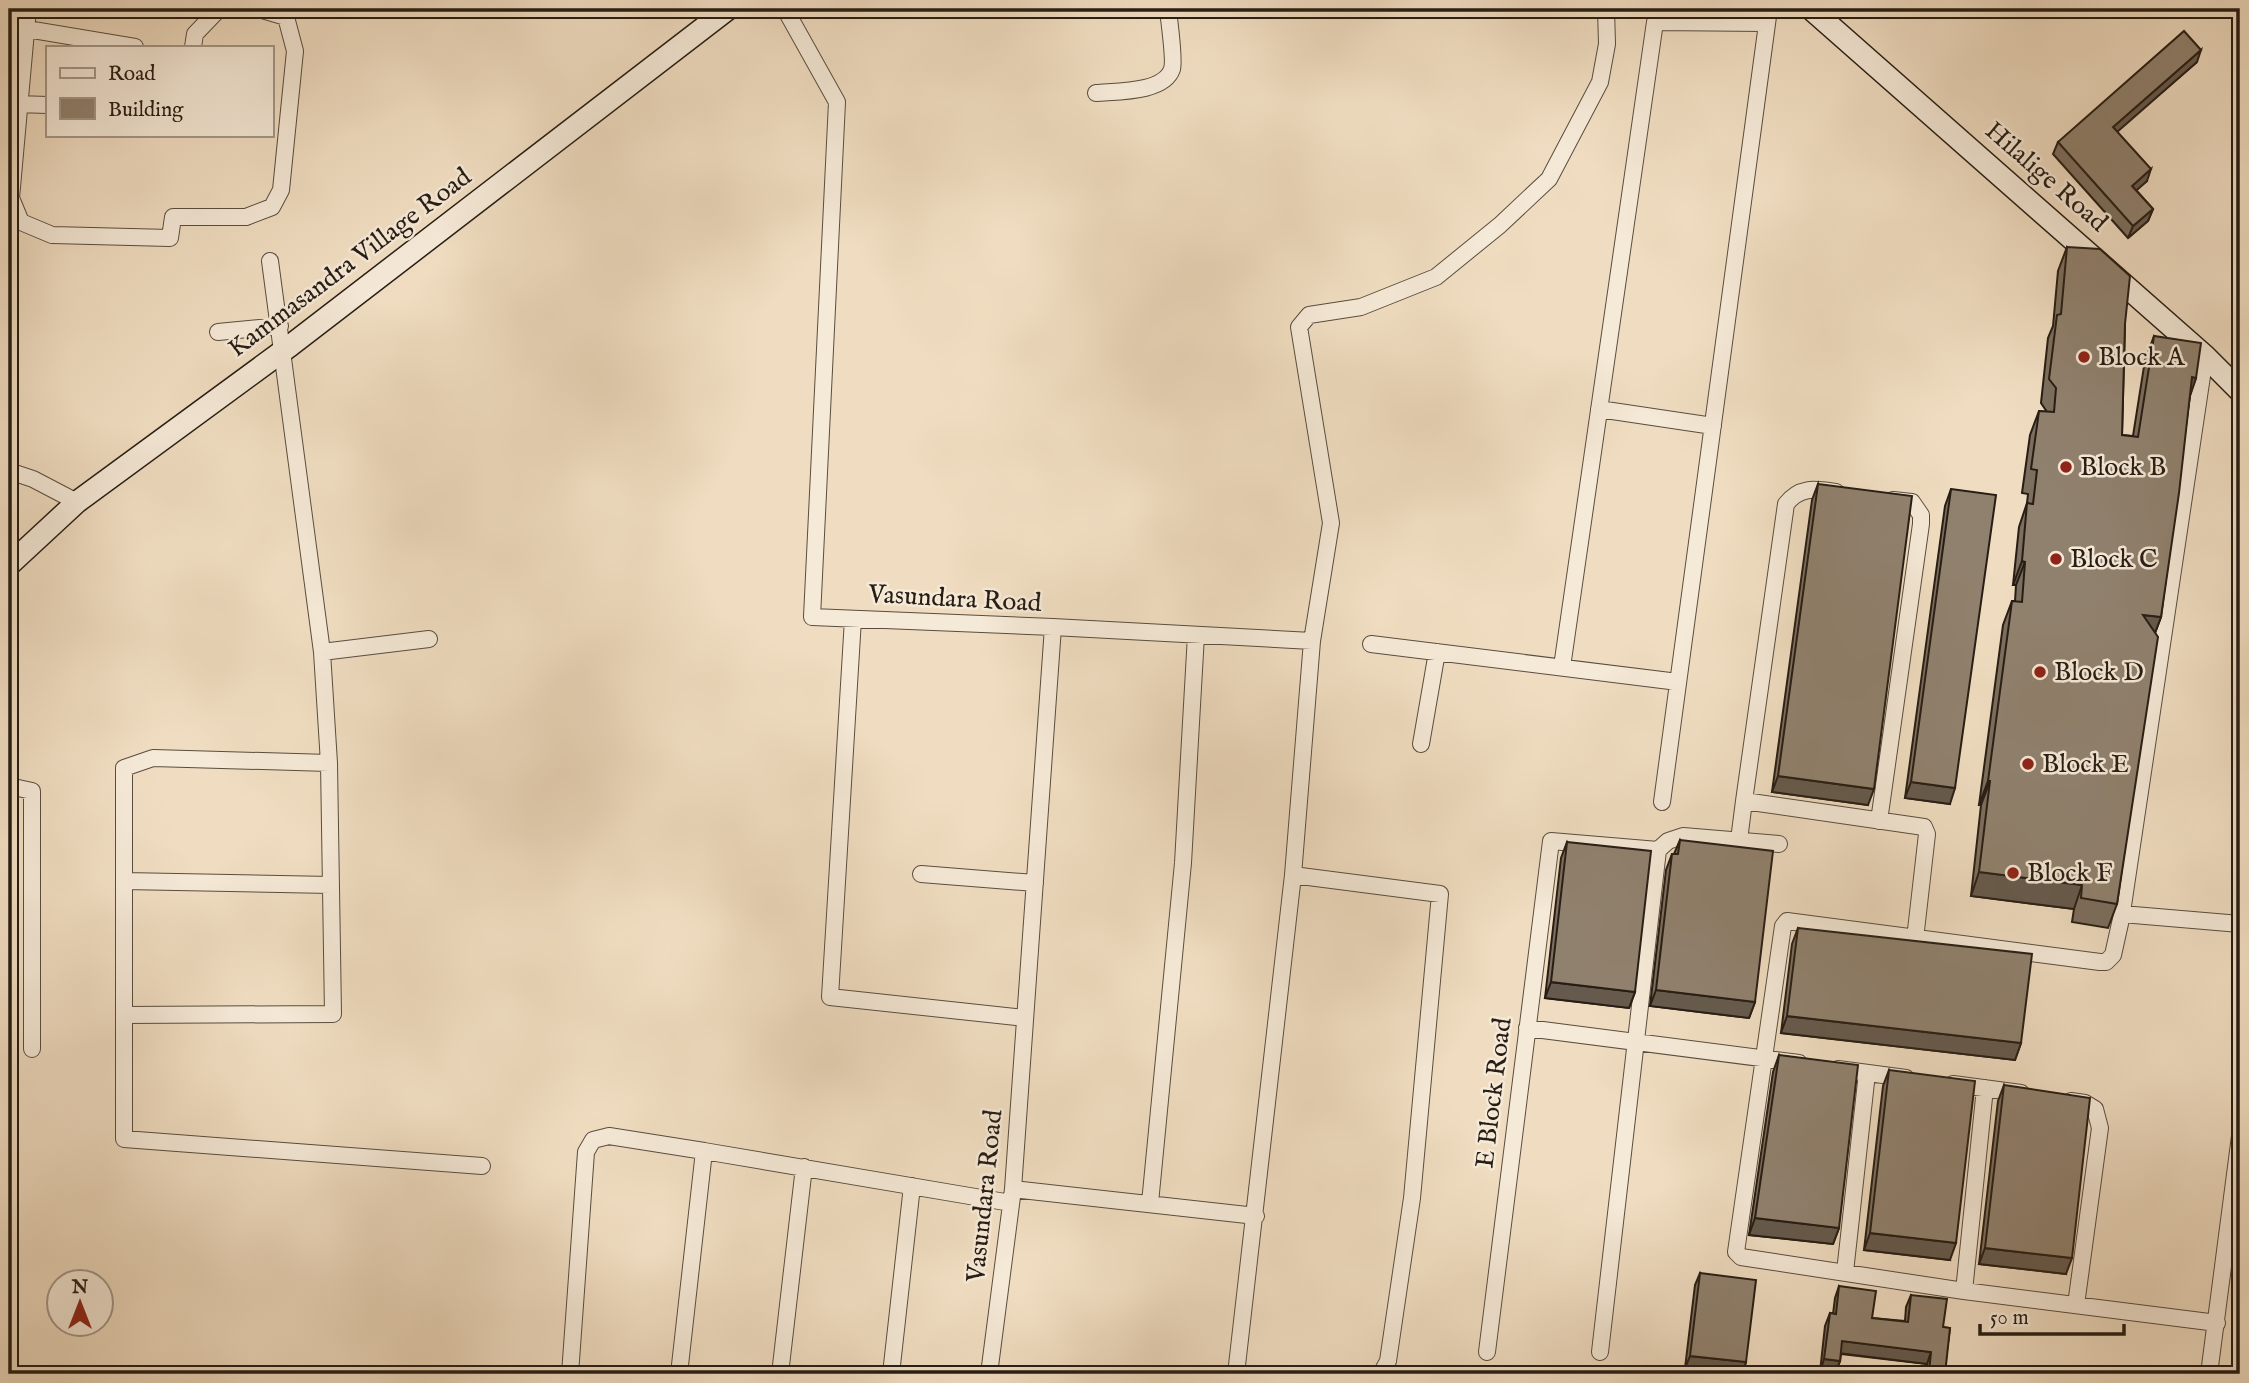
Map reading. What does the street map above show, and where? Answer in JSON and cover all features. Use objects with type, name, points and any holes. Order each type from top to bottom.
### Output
[{"type":"street","points":[[28,9],[11,198],[21,222],[52,235],[170,238],[173,217],[246,217],[272,207],[281,190],[295,51],[286,17],[259,9]]},
{"type":"street","points":[[193,46],[195,34],[219,9]]},
{"type":"street","name":"Kammasandra Village Road","points":[[9,565],[77,502],[283,351],[728,9]]},
{"type":"street","name":"Vasundara Road","points":[[785,9],[837,102],[812,617],[1053,627],[1012,1196],[989,1374]]},
{"type":"street","points":[[1096,93],[1144,89],[1156,85],[1166,77],[1172,69],[1168,9]]},
{"type":"street","points":[[1236,1374],[1293,875],[1312,641],[1331,523],[1299,327],[1309,316],[1361,307],[1436,277],[1500,226],[1549,179],[1600,82],[1607,44],[1606,9]]},
{"type":"street","name":"Hilalige Road","points":[[1811,9],[2205,356],[2240,391]]},
{"type":"street","points":[[1562,667],[1655,22],[1768,16],[1662,802]]},
{"type":"street","points":[[27,29],[129,46]]},
{"type":"street","points":[[18,104],[46,105]]},
{"type":"street","points":[[124,1015],[333,1014],[329,763],[323,652],[270,261]]},
{"type":"street","points":[[218,332],[280,326]]},
{"type":"street","points":[[2205,356],[2122,914],[2113,955],[2106,962],[1787,921],[1783,926],[1736,1252],[1741,1257],[1964,1292],[2217,1323]]},
{"type":"street","points":[[1599,409],[1713,426]]},
{"type":"street","points":[[9,471],[33,479],[77,502]]},
{"type":"street","points":[[1739,840],[1786,504],[1800,491],[1813,489],[1850,494]]},
{"type":"street","points":[[1875,497],[1912,502],[1921,515],[1879,821]]},
{"type":"street","points":[[853,619],[830,997],[1025,1018]]},
{"type":"street","points":[[1053,627],[1312,641]]},
{"type":"street","points":[[1150,1203],[1183,863],[1196,635]]},
{"type":"street","points":[[323,652],[429,639]]},
{"type":"street","points":[[1371,644],[1678,681]]},
{"type":"street","points":[[1421,744],[1437,652]]},
{"type":"street","points":[[329,763],[153,758],[124,768],[124,1139],[482,1166]]},
{"type":"street","points":[[9,786],[32,791],[32,1049]]},
{"type":"street","points":[[1744,801],[1920,826],[1927,831],[1914,939]]},
{"type":"street","points":[[1600,1352],[1658,850],[1675,837],[1779,844]]},
{"type":"street","name":"E Block Road","points":[[1487,1352],[1551,841],[1658,850]]},
{"type":"street","points":[[921,874],[1035,883]]},
{"type":"street","points":[[1293,875],[1440,894],[1412,1198],[1388,1362],[1381,1374]]},
{"type":"street","points":[[124,881],[331,885]]},
{"type":"street","points":[[2122,914],[2240,924]]},
{"type":"street","points":[[1527,1028],[1635,1040],[2035,1095]]},
{"type":"street","points":[[1845,1272],[1867,1073]]},
{"type":"street","points":[[1964,1292],[1985,1088]]},
{"type":"street","points":[[2060,1099],[2085,1103],[2095,1109],[2100,1128],[2076,1306]]},
{"type":"street","points":[[570,1374],[586,1152],[593,1140],[609,1136],[912,1186],[1012,1196],[1150,1203],[1256,1216]]},
{"type":"street","points":[[2209,1374],[2240,1136]]},
{"type":"street","points":[[678,1374],[704,1151]]},
{"type":"street","points":[[780,1374],[804,1167]]},
{"type":"street","points":[[891,1374],[912,1186]]},
{"type":"building","points":[[2184,31],[2201,50],[2113,127],[2151,169],[2132,186],[2153,209],[2133,226],[2058,142]]},
{"type":"building","points":[[2067,247],[2100,249],[2130,276],[2125,324],[2122,435],[2138,437],[2154,336],[2201,343],[2196,378],[2192,377],[2161,617],[2143,615],[2158,637],[2117,904],[2081,898],[2082,885],[1979,872],[2012,601],[2022,602],[2027,503],[2033,504],[2037,470],[2031,469],[2039,411],[2054,412],[2056,388],[2049,379],[2057,315],[2061,314]]},
{"type":"building","points":[[1818,484],[1912,496],[1874,789],[1778,776]]},
{"type":"building","points":[[1951,489],[1996,495],[1955,788],[1911,782]]},
{"type":"building","points":[[1680,840],[1773,851],[1755,1002],[1656,990],[1672,854],[1678,854]]},
{"type":"building","points":[[1567,842],[1651,851],[1635,992],[1551,982]]},
{"type":"building","points":[[1798,928],[2032,954],[2021,1043],[1787,1016]]},
{"type":"building","points":[[1779,1055],[1858,1065],[1839,1228],[1755,1218]]},
{"type":"building","points":[[1889,1070],[1975,1081],[1956,1243],[1870,1233]]},
{"type":"building","points":[[2004,1085],[2090,1098],[2072,1258],[1985,1248]]},
{"type":"building","points":[[1700,1273],[1756,1280],[1746,1362],[1690,1356]]},
{"type":"building","points":[[1839,1286],[1876,1291],[1872,1318],[1908,1322],[1911,1295],[1947,1299],[1943,1327],[1950,1328],[1945,1374],[1929,1372],[1931,1352],[1842,1341],[1840,1361],[1824,1359],[1830,1313],[1836,1314]]},
{"type":"place","name":"Block A","points":[[2084,357]]},
{"type":"place","name":"Block B","points":[[2066,467]]},
{"type":"place","name":"Block C","points":[[2056,559]]},
{"type":"place","name":"Block D","points":[[2040,672]]},
{"type":"place","name":"Block E","points":[[2028,764]]},
{"type":"place","name":"Block F","points":[[2013,873]]}]
